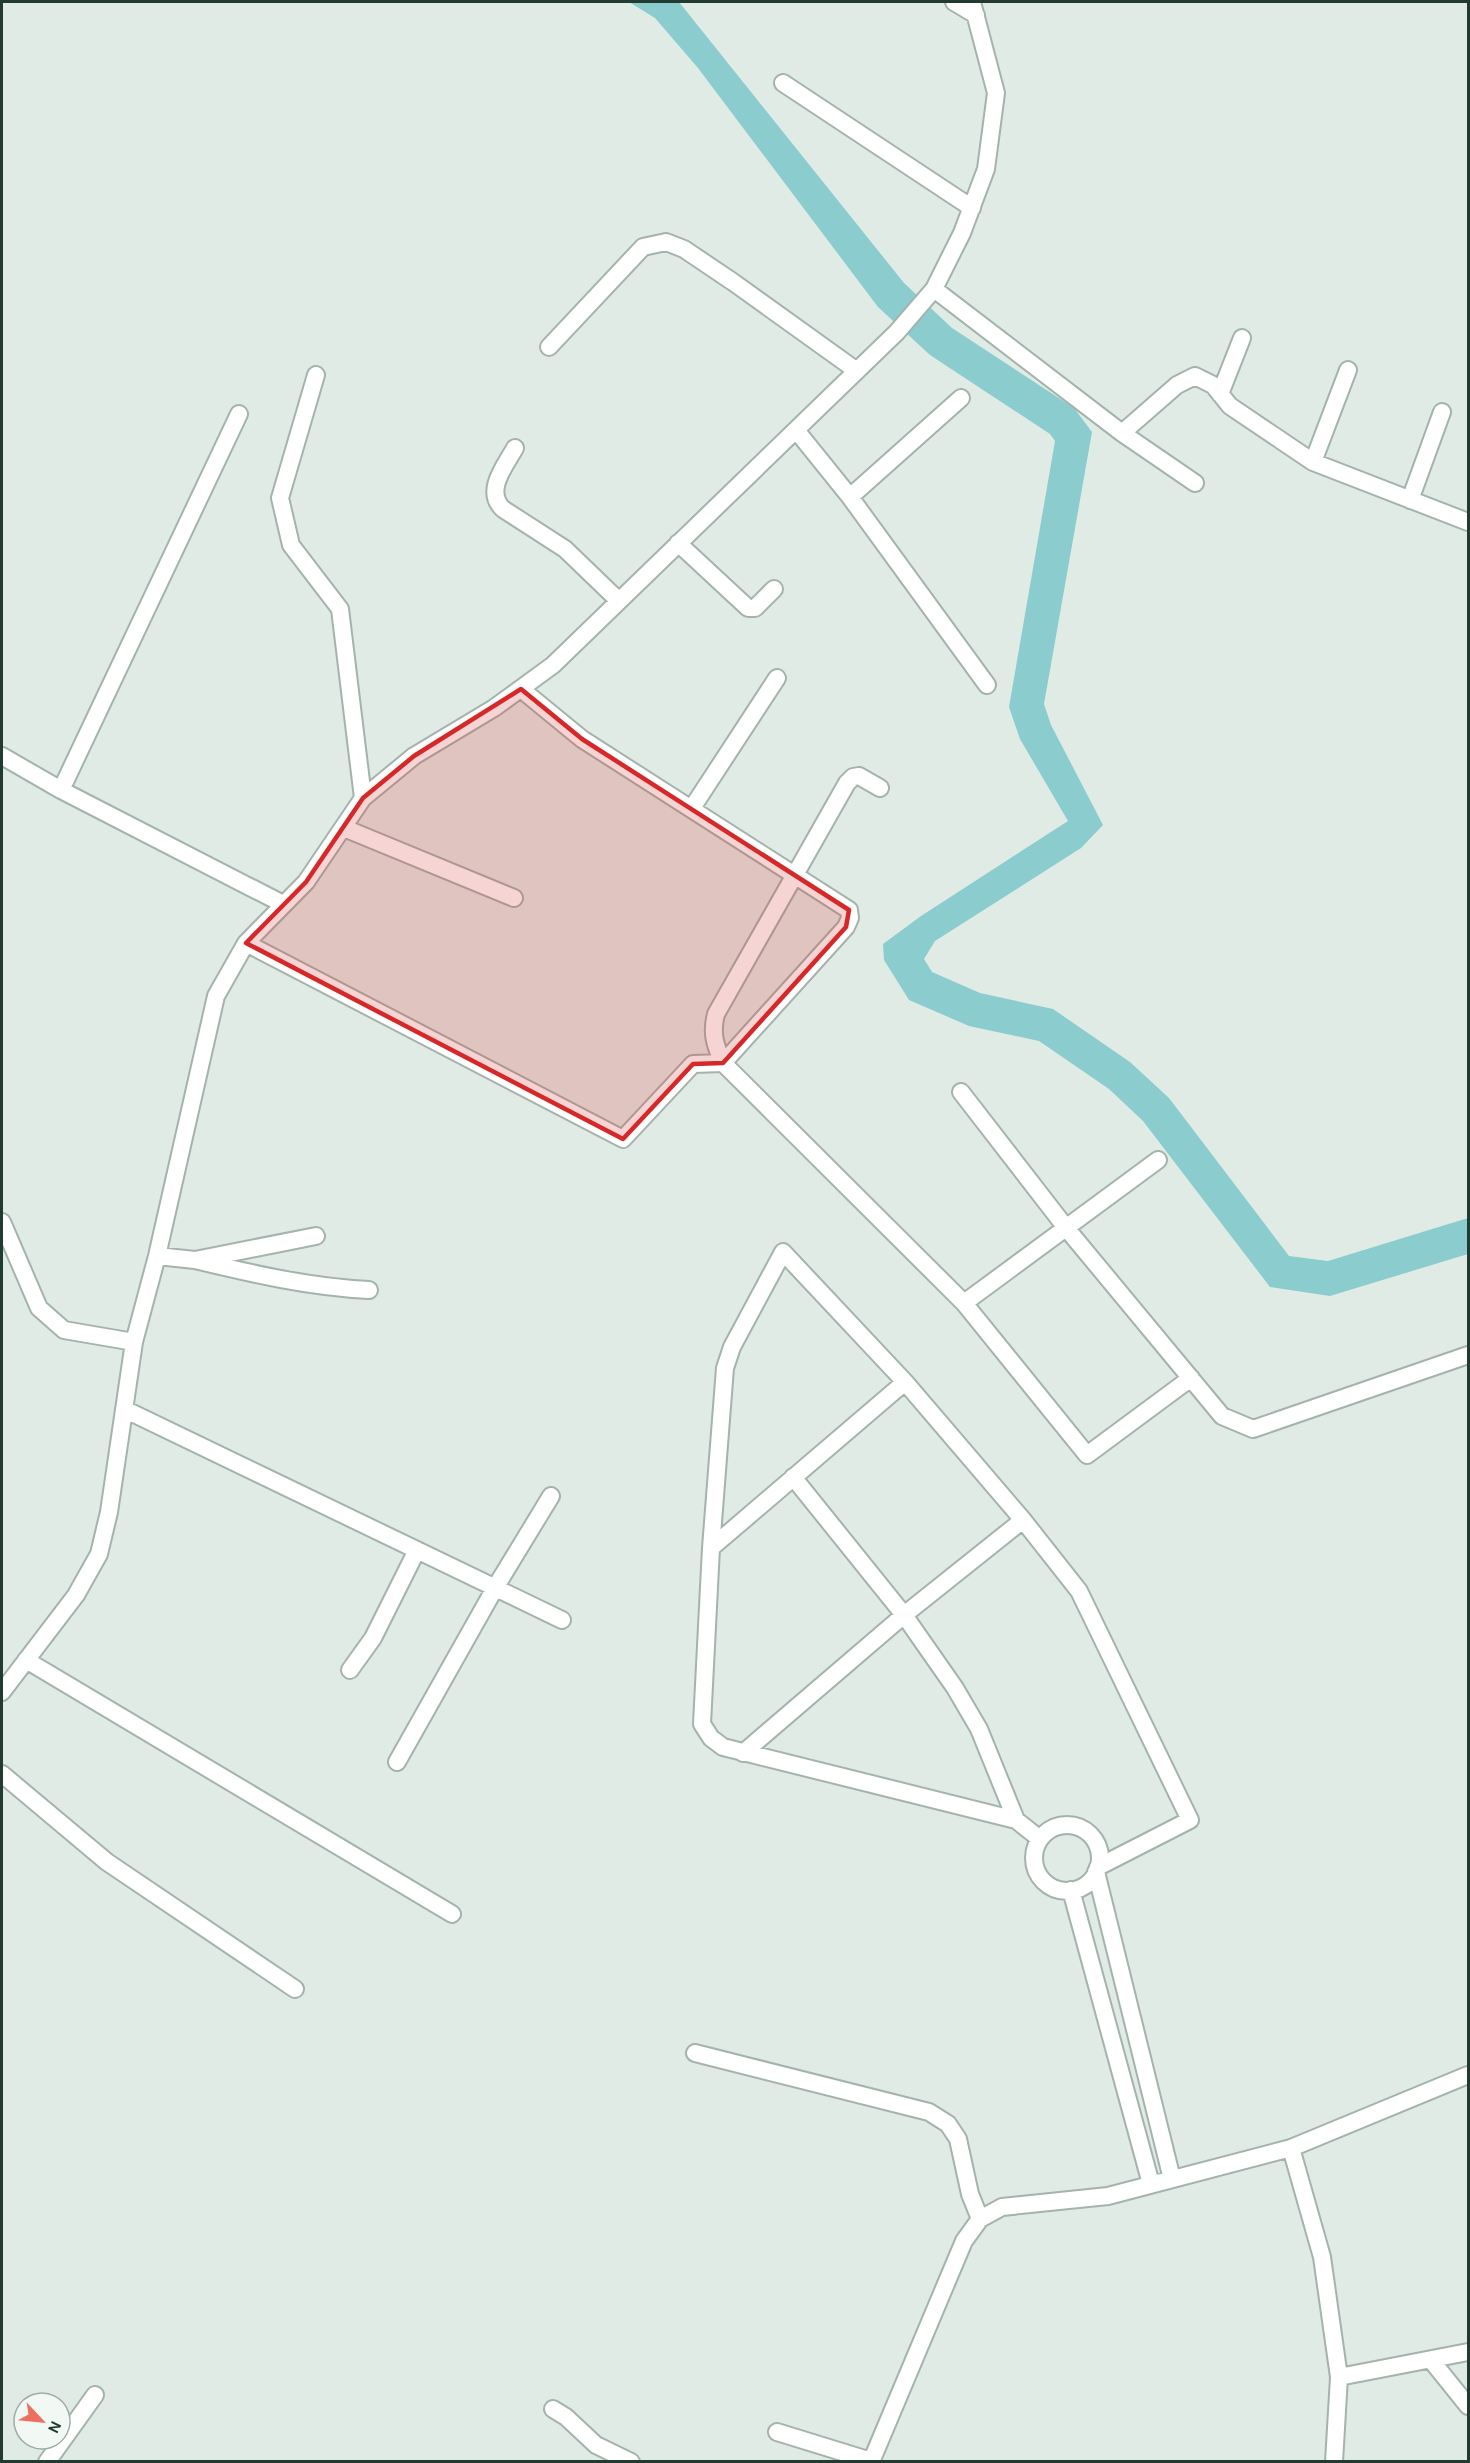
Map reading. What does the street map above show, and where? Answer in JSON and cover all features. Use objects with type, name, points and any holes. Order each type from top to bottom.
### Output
[{"type":"street","points":[[2,1692],[76,1595],[99,1554],[109,1512],[134,1342],[157,1256],[216,996],[246,943],[306,882],[363,798],[414,756],[495,708],[553,665],[897,332],[930,294],[962,233],[986,169],[996,93],[974,8],[954,2]]},
{"type":"street","points":[[783,83],[972,208]]},
{"type":"street","points":[[549,347],[570,322],[643,247],[666,242],[684,249],[733,282],[857,371]]},
{"type":"street","points":[[930,294],[1195,483]]},
{"type":"street","points":[[1220,394],[1242,338]]},
{"type":"street","points":[[1313,462],[1348,370]]},
{"type":"street","points":[[316,375],[280,498],[291,545],[340,609],[363,798]]},
{"type":"street","points":[[1122,433],[1177,385],[1195,376],[1214,385],[1230,406],[1313,462],[1468,522]]},
{"type":"street","points":[[850,497],[961,398]]},
{"type":"street","points":[[1410,500],[1442,412]]},
{"type":"street","points":[[61,790],[239,414]]},
{"type":"street","points":[[796,430],[850,497],[987,685]]},
{"type":"street","points":[[515,448],[495,487],[496,502],[503,509],[565,549],[619,601]]},
{"type":"street","points":[[678,543],[745,606],[755,608],[774,589]]},
{"type":"street","points":[[692,808],[777,678]]},
{"type":"street","points":[[246,943],[623,1139],[693,1064],[723,1063],[849,922],[849,910],[582,739],[521,689]]},
{"type":"street","points":[[2,756],[61,790],[283,904]]},
{"type":"street","points":[[880,788],[859,776],[853,777],[847,783],[793,874],[716,1014],[712,1030],[723,1063],[964,1304],[1087,1455],[1191,1378]]},
{"type":"street","points":[[344,828],[514,898]]},
{"type":"street","points":[[961,1092],[1067,1229],[1222,1416],[1253,1429],[1468,1354]]},
{"type":"street","points":[[964,1304],[1158,1160]]},
{"type":"street","points":[[2,1222],[39,1308],[64,1330],[134,1342]]},
{"type":"street","points":[[195,1260],[316,1236]]},
{"type":"street","points":[[1040,1839],[1016,1820],[723,1748],[711,1738],[702,1724],[711,1548],[725,1368],[732,1347],[783,1252],[905,1382],[1023,1520],[1079,1592],[1190,1820],[1097,1869],[1085,1885],[1071,1890],[1053,1888],[1044,1882],[1034,1862],[1035,1851],[1040,1839],[1054,1828],[1065,1825],[1084,1830],[1097,1846],[1097,1869],[1172,2179]]},
{"type":"street","points":[[157,1256],[195,1260],[326,1288],[369,1290]]},
{"type":"street","points":[[711,1548],[905,1382]]},
{"type":"street","points":[[124,1409],[562,1620]]},
{"type":"street","points":[[793,1477],[904,1615],[955,1688],[979,1729],[1016,1820]]},
{"type":"street","points":[[397,1762],[495,1588],[551,1496]]},
{"type":"street","points":[[743,1753],[904,1615],[1023,1520]]},
{"type":"street","points":[[350,1670],[373,1638],[417,1550]]},
{"type":"street","points":[[26,1660],[452,1914]]},
{"type":"street","points":[[2,1774],[107,1862],[295,1989]]},
{"type":"street","points":[[1071,1890],[1151,2184]]},
{"type":"street","points":[[695,2053],[930,2112],[948,2124],[958,2139],[969,2194],[980,2219]]},
{"type":"street","points":[[777,2432],[871,2461],[964,2241],[980,2219],[1002,2207],[1108,2196],[1291,2148],[1468,2075]]},
{"type":"street","points":[[1291,2148],[1322,2257],[1339,2377],[1334,2462]]},
{"type":"street","points":[[1339,2377],[1468,2352]]},
{"type":"street","points":[[1431,2360],[1468,2406]]},
{"type":"street","points":[[47,2462],[95,2395]]},
{"type":"street","points":[[553,2409],[566,2417],[596,2445],[631,2462]]},
{"type":"highlighted area","points":[[521,689],[582,739],[849,910],[846,927],[723,1063],[693,1064],[623,1139],[246,943],[306,882],[363,798],[414,756]]},
{"type":"water","points":[[629,2],[679,2],[904,283],[952,328],[1074,408],[1092,432],[1044,704],[1051,725],[1103,825],[1081,848],[935,941],[924,959],[932,972],[980,993],[1053,1009],[1130,1062],[1169,1098],[1289,1256],[1328,1261],[1468,1218],[1468,1254],[1330,1296],[1270,1287],[1143,1121],[1109,1089],[1039,1041],[969,1026],[909,1000],[884,960],[883,944],[921,916],[1068,821],[1020,739],[1009,707],[1055,441],[1050,434],[930,355],[878,307],[698,68],[655,18]]}]
